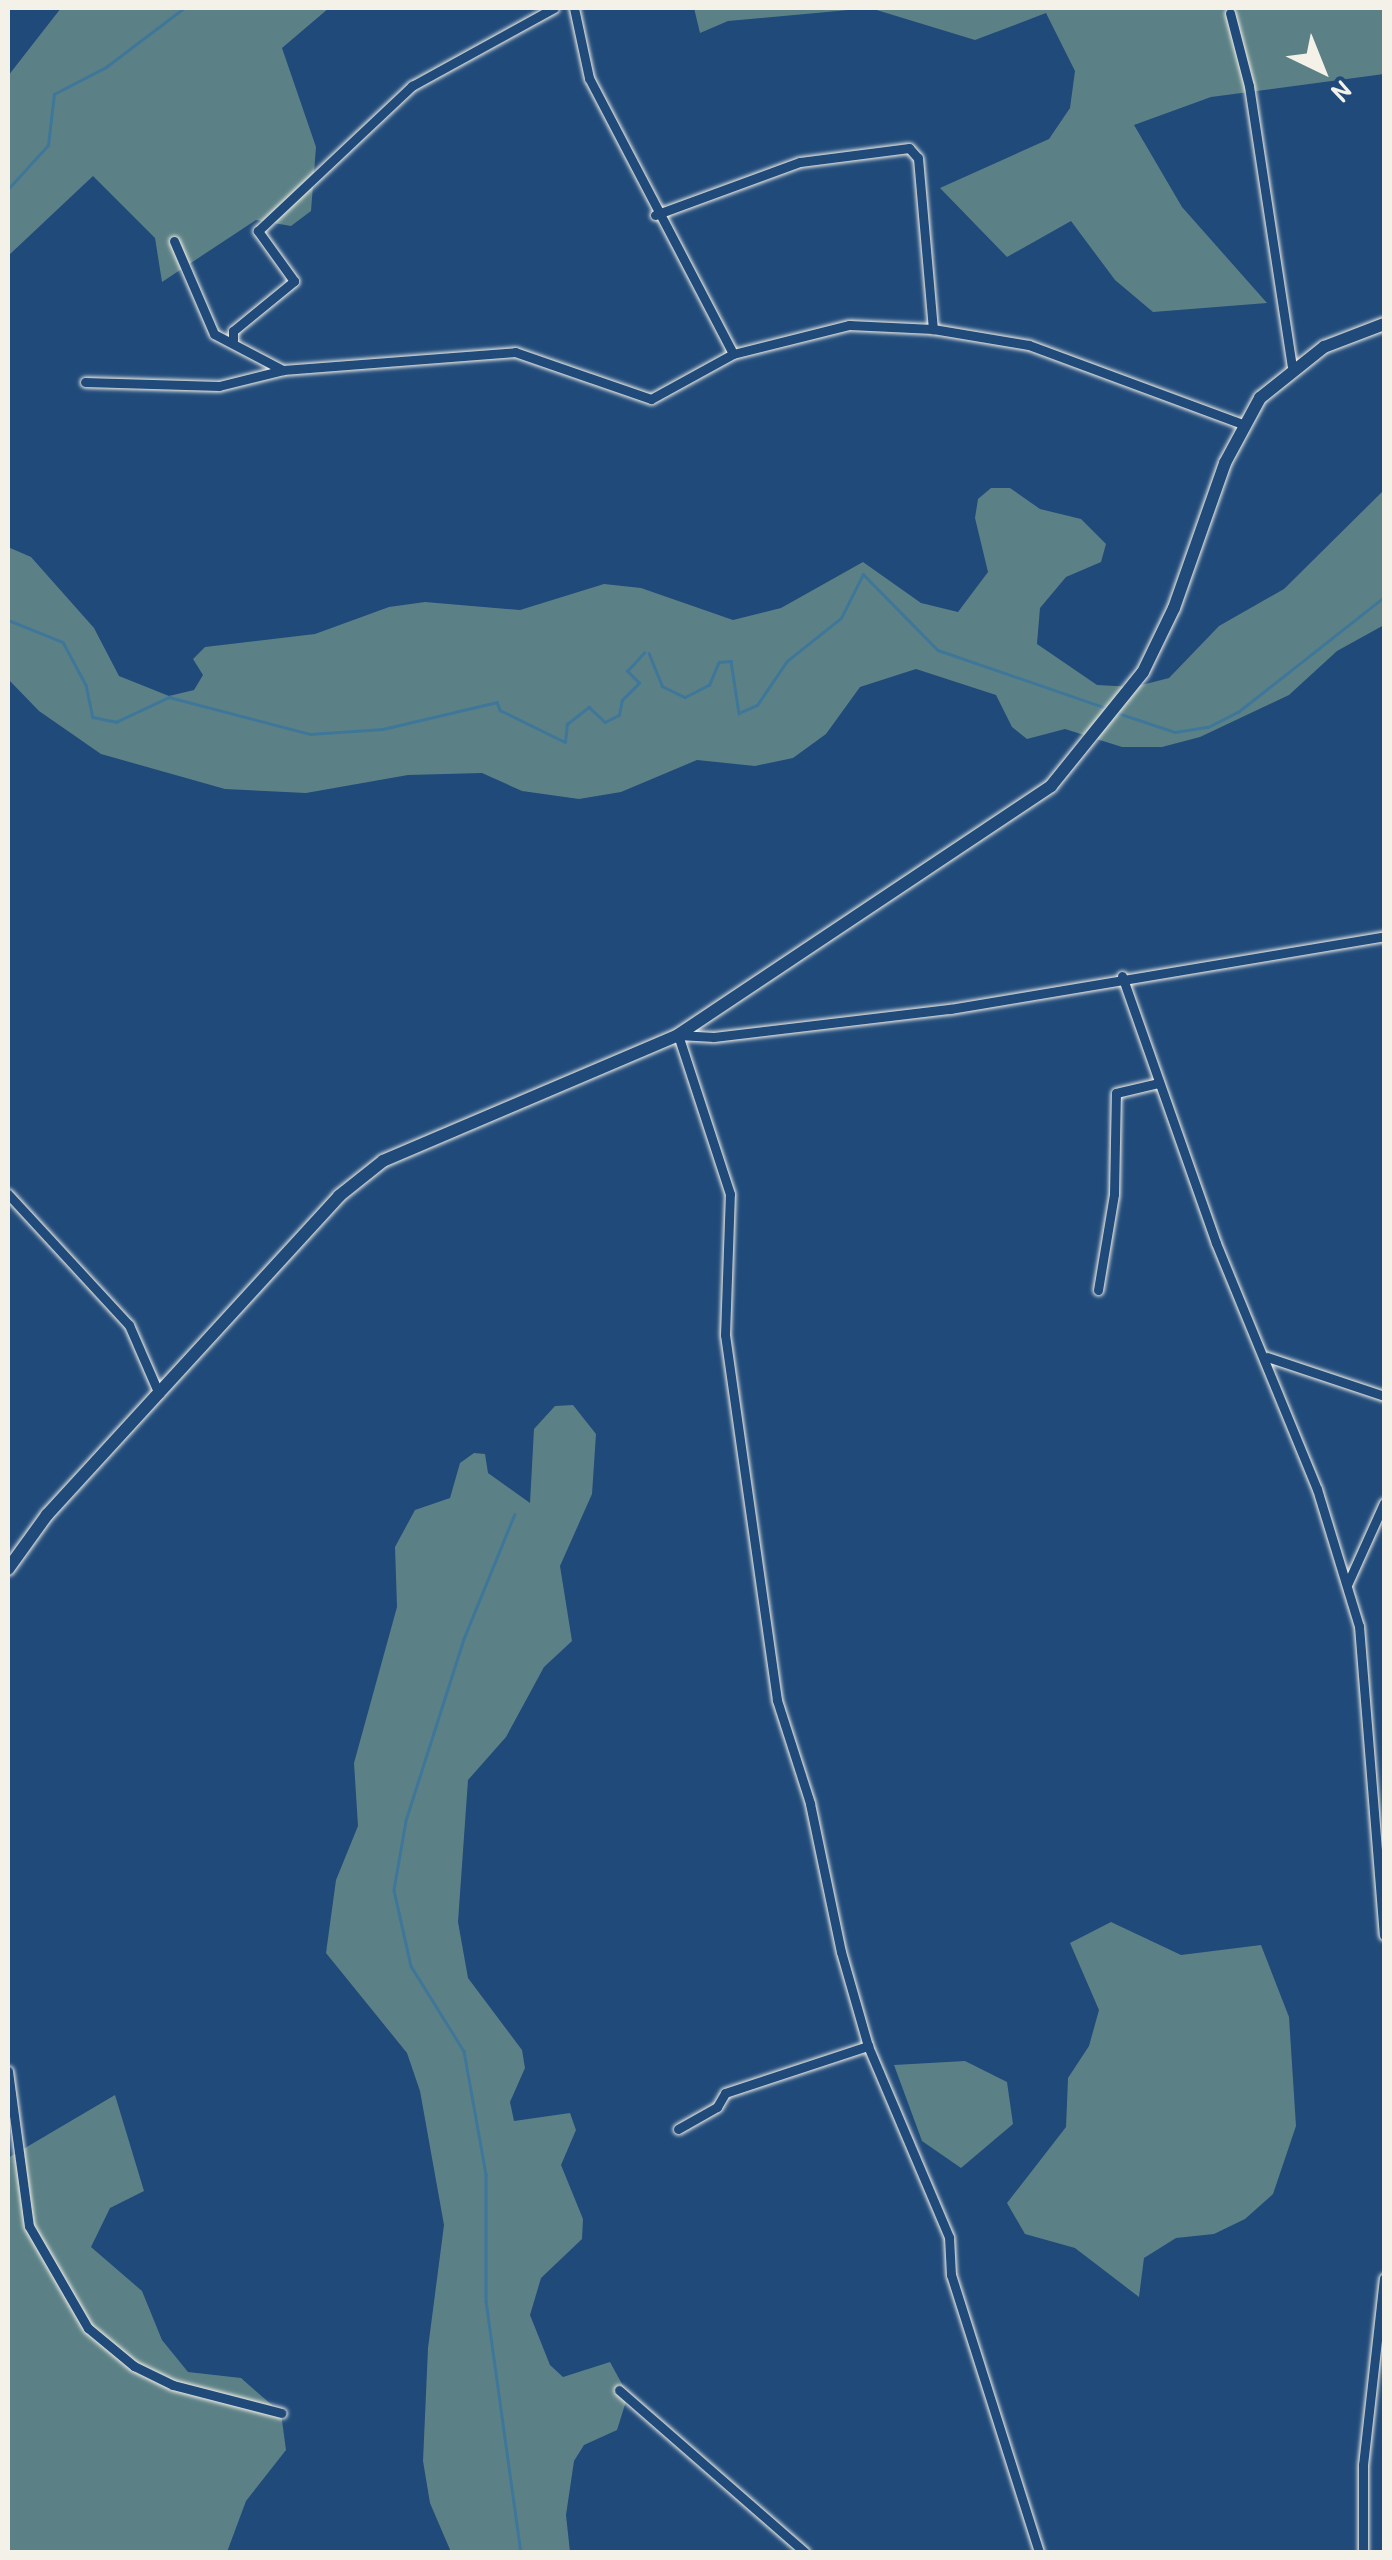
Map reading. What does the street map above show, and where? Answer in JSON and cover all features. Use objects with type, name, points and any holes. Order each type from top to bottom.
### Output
[{"type":"street","points":[[232,340],[232,332],[294,280],[258,231],[412,86],[554,8]]},
{"type":"street","points":[[574,8],[589,78],[655,215],[733,354]]},
{"type":"street","points":[[1230,13],[1249,86],[1292,366]]},
{"type":"street","points":[[655,215],[800,162],[909,148],[918,158],[934,329]]},
{"type":"street","points":[[174,241],[214,334],[232,340],[283,370]]},
{"type":"street","points":[[8,1569],[47,1515],[340,1196],[383,1161],[678,1035],[1051,786],[1142,672],[1243,424],[1292,366],[1384,324]]},
{"type":"street","points":[[84,382],[219,386],[283,370],[515,352],[651,399],[733,354],[849,325],[934,329],[1028,345],[1243,424]]},
{"type":"street","points":[[678,1035],[714,1037],[950,1008],[1122,976],[1384,936]]},
{"type":"street","points":[[1122,976],[1216,1244],[1267,1357],[1347,1585],[1370,1711],[1384,1936]]},
{"type":"street","points":[[678,1035],[730,1194],[725,1335],[777,1700],[810,1804],[840,1952],[868,2046],[949,2236],[951,2275],[1039,2552]]},
{"type":"street","points":[[1098,1290],[1114,1194],[1116,1093],[1158,1083]]},
{"type":"street","points":[[8,1194],[129,1325],[160,1396]]},
{"type":"street","points":[[1267,1357],[1384,1396]]},
{"type":"street","points":[[1347,1585],[1384,1503]]},
{"type":"street","points":[[678,2128],[717,2107],[724,2092],[868,2046]]},
{"type":"street","points":[[8,2071],[29,2226],[88,2328],[134,2366],[173,2385],[281,2412]]},
{"type":"street","points":[[1363,2552],[1363,2465],[1384,2278]]},
{"type":"street","points":[[1372,2384],[1384,2378]]},
{"type":"street","points":[[619,2390],[805,2552]]},
{"type":"green space","points":[[61,8],[329,8],[282,48],[316,147],[311,211],[291,226],[256,220],[162,282],[155,238],[93,176],[8,256],[8,76]]},
{"type":"green space","points":[[694,8],[870,8],[728,21],[700,33]]},
{"type":"green space","points":[[870,8],[1384,8],[1384,74],[1211,97],[1134,125],[1182,207],[1267,303],[1153,312],[1115,280],[1071,221],[1007,257],[940,188],[1049,139],[1070,108],[1075,71],[1046,13],[975,40]]},
{"type":"green space","points":[[991,488],[1010,488],[1040,509],[1081,519],[1106,544],[1101,562],[1066,577],[1040,608],[1037,644],[1097,685],[1134,687],[1169,678],[1219,626],[1284,589],[1384,490],[1384,625],[1337,651],[1289,695],[1200,737],[1162,747],[1122,747],[1065,729],[1027,739],[1012,727],[996,695],[916,669],[860,687],[826,734],[793,758],[755,766],[697,760],[621,792],[579,799],[522,791],[482,773],[408,775],[306,793],[225,789],[101,754],[39,711],[8,679],[8,547],[31,557],[94,628],[119,676],[169,696],[194,690],[203,675],[193,659],[205,647],[315,634],[389,607],[425,602],[520,610],[604,584],[641,588],[733,620],[781,608],[863,562],[921,603],[958,612],[988,572],[975,518],[978,499]]},
{"type":"green space","points":[[573,1405],[596,1434],[592,1494],[560,1566],[572,1641],[544,1667],[506,1737],[468,1780],[458,1922],[468,1978],[522,2050],[525,2068],[510,2102],[514,2121],[570,2113],[576,2130],[561,2165],[583,2219],[582,2239],[541,2278],[530,2315],[550,2365],[563,2377],[610,2362],[628,2395],[617,2430],[584,2445],[574,2461],[566,2515],[570,2552],[451,2552],[430,2503],[423,2461],[428,2348],[444,2225],[420,2091],[407,2053],[326,1953],[336,1880],[358,1826],[354,1763],[397,1607],[395,1547],[415,1510],[450,1498],[460,1463],[474,1453],[485,1454],[488,1473],[530,1503],[534,1429],[555,1406]]},
{"type":"green space","points":[[1111,1922],[1181,1955],[1261,1945],[1289,2017],[1296,2126],[1273,2194],[1245,2219],[1214,2234],[1176,2238],[1144,2258],[1139,2297],[1075,2248],[1025,2234],[1007,2203],[1066,2127],[1068,2078],[1089,2046],[1099,2010],[1070,1943]]},
{"type":"green space","points":[[965,2061],[1007,2082],[1013,2124],[961,2168],[922,2141],[894,2065]]},
{"type":"green space","points":[[115,2095],[144,2191],[110,2208],[91,2247],[142,2291],[162,2340],[188,2372],[241,2378],[281,2413],[286,2450],[246,2501],[227,2552],[8,2552],[8,2158]]},
{"type":"waterway","points":[[8,189],[48,145],[54,94],[106,67],[184,8]]},
{"type":"waterway","points":[[649,653],[662,686],[685,697],[709,685],[719,662],[731,661],[739,713],[757,705],[787,661],[841,618],[863,574],[938,650],[1106,708]]},
{"type":"waterway","points":[[1118,713],[1175,732],[1208,727],[1238,712],[1384,597]]},
{"type":"waterway","points":[[8,620],[63,642],[86,685],[93,717],[116,722],[169,697],[310,734],[383,729],[497,702],[500,710],[565,742],[567,724],[589,707],[605,722],[619,715],[622,700],[639,683],[627,671],[644,653]]},
{"type":"waterway","points":[[515,1514],[464,1639],[406,1821],[394,1890],[411,1966],[464,2051],[486,2175],[486,2301],[521,2552]]}]
